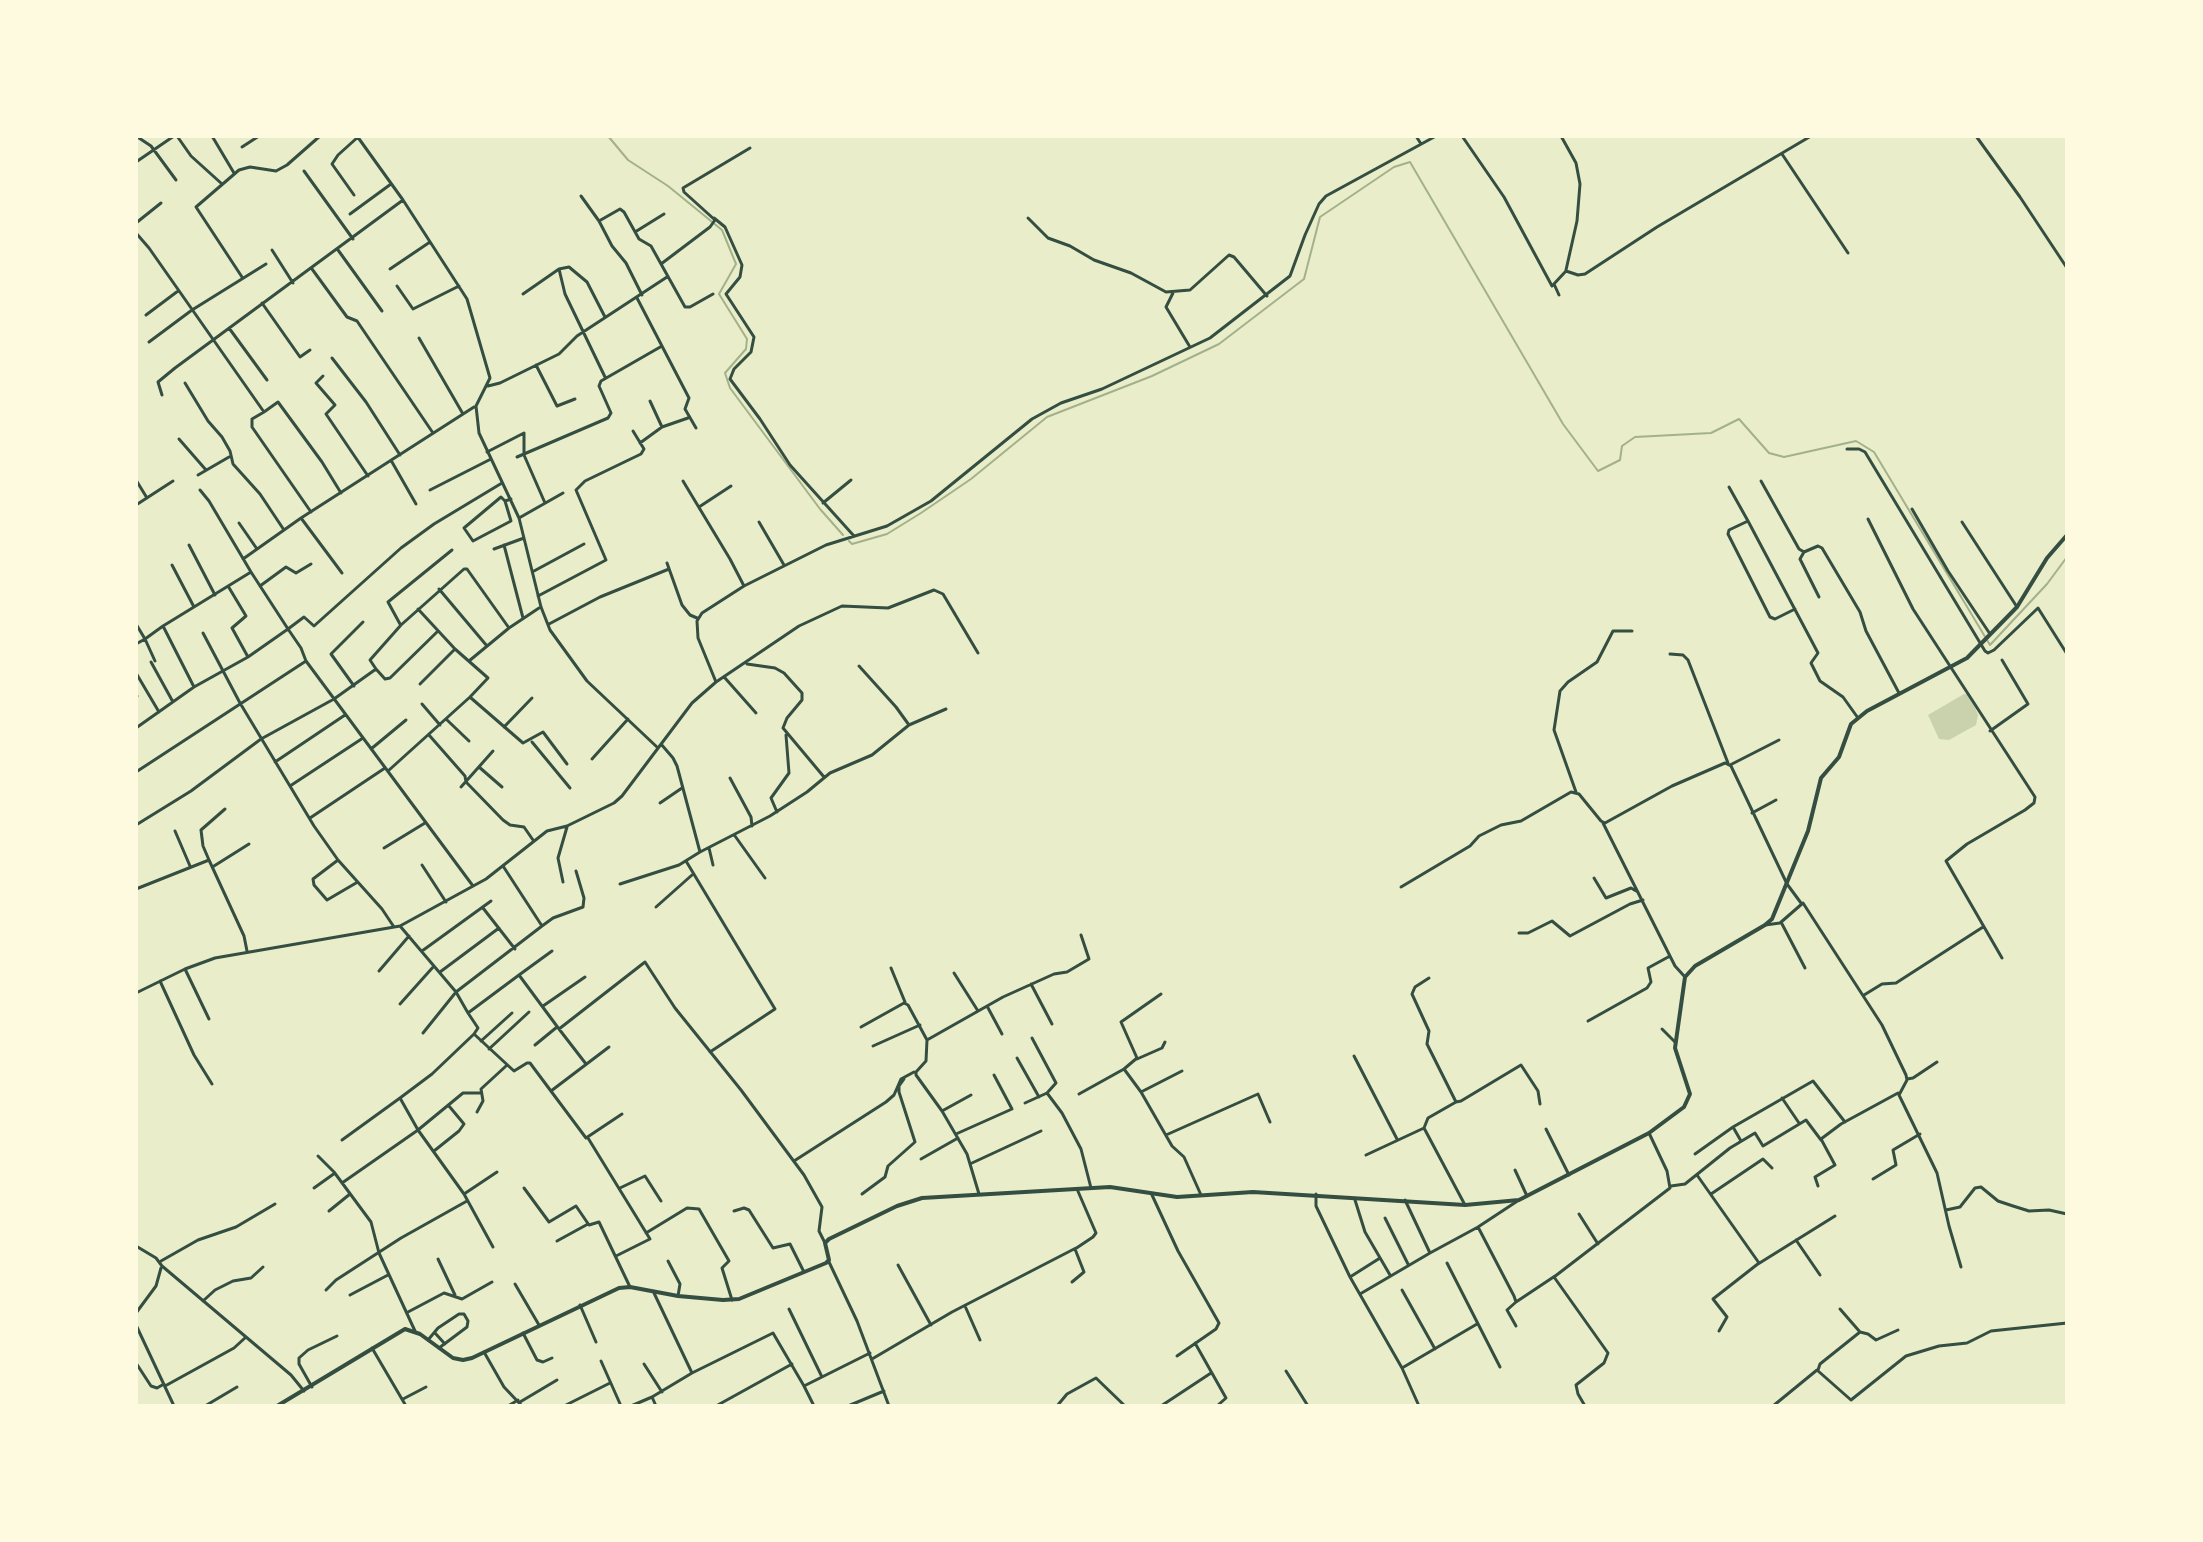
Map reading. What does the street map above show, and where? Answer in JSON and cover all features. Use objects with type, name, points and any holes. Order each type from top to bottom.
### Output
[{"type":"street","points":[[136,136],[154,150],[176,180]]},
{"type":"street","points":[[136,162],[176,136],[191,156],[222,184]]},
{"type":"street","points":[[212,136],[234,173]]},
{"type":"street","points":[[242,147],[259,136]]},
{"type":"street","points":[[242,277],[196,207],[234,173],[250,167],[276,171],[320,136]]},
{"type":"street","points":[[1416,136],[1421,144]]},
{"type":"street","points":[[697,618],[712,605],[784,565],[826,545],[887,526],[931,501],[1032,419],[1061,403],[1102,389],[1210,338],[1290,276],[1305,235],[1326,196],[1436,136]]},
{"type":"street","points":[[1462,136],[1504,197],[1550,284],[1554,284],[1559,295]]},
{"type":"street","points":[[1554,284],[1566,271],[1577,221],[1580,184],[1576,163],[1561,136]]},
{"type":"street","points":[[1566,271],[1585,274],[1657,227],[1811,136]]},
{"type":"street","points":[[1976,136],[2067,268]]},
{"type":"street","points":[[243,559],[301,518],[476,406],[488,386],[490,378],[473,316],[459,286],[358,137],[332,164],[354,195]]},
{"type":"street","points":[[750,148],[682,190],[714,221],[725,227],[742,265],[740,277],[726,294],[754,337],[751,352],[734,369],[730,379],[790,465],[854,536]]},
{"type":"street","points":[[1782,154],[1848,253]]},
{"type":"street","points":[[304,171],[353,239]]},
{"type":"street","points":[[350,214],[391,184]]},
{"type":"street","points":[[581,196],[626,263],[662,346],[689,398],[685,409],[696,428]]},
{"type":"street","points":[[162,395],[158,382],[403,200]]},
{"type":"street","points":[[136,223],[161,203]]},
{"type":"street","points":[[599,221],[620,209],[639,239],[651,246],[687,308],[713,294]]},
{"type":"street","points":[[635,232],[664,214]]},
{"type":"street","points":[[1028,218],[1048,238],[1173,293],[1190,290],[1229,255],[1267,296]]},
{"type":"street","points":[[661,264],[714,221]]},
{"type":"street","points":[[136,233],[264,412]]},
{"type":"street","points":[[390,269],[430,242]]},
{"type":"street","points":[[272,250],[293,283]]},
{"type":"street","points":[[338,250],[382,311]]},
{"type":"street","points":[[149,342],[192,310],[266,264]]},
{"type":"street","points":[[523,294],[559,269],[569,267],[583,278],[605,317]]},
{"type":"street","points":[[312,269],[347,317],[357,321],[433,433]]},
{"type":"street","points":[[559,269],[565,294],[605,377]]},
{"type":"street","points":[[488,386],[559,354],[582,332],[667,277]]},
{"type":"street","points":[[397,286],[413,309],[459,286]]},
{"type":"street","points":[[146,315],[178,291]]},
{"type":"street","points":[[1173,293],[1166,307],[1190,347]]},
{"type":"street","points":[[262,303],[300,357],[310,350]]},
{"type":"street","points":[[228,328],[267,380]]},
{"type":"street","points":[[419,338],[463,414]]},
{"type":"street","points":[[517,457],[608,418],[611,413],[599,386],[605,377],[662,346]]},
{"type":"street","points":[[332,358],[366,402],[400,455]]},
{"type":"street","points":[[536,365],[557,406],[575,399]]},
{"type":"street","points":[[323,376],[316,383],[335,405],[326,414],[368,476]]},
{"type":"street","points":[[185,383],[208,421],[222,437],[230,451],[229,457],[260,494],[284,530]]},
{"type":"street","points":[[650,401],[662,427]]},
{"type":"street","points":[[311,512],[252,427],[252,419],[278,402],[341,493]]},
{"type":"street","points":[[476,406],[479,433],[519,518],[548,625],[561,649],[587,681],[673,758],[700,852]]},
{"type":"street","points":[[640,443],[662,427],[688,418]]},
{"type":"street","points":[[538,596],[606,560],[576,490],[585,481],[639,456],[644,449],[633,431]]},
{"type":"street","points":[[487,452],[524,433],[524,455],[545,503]]},
{"type":"street","points":[[179,439],[206,470]]},
{"type":"street","points":[[1847,449],[1865,452],[1985,639]]},
{"type":"street","points":[[198,475],[229,457]]},
{"type":"street","points":[[430,490],[491,458]]},
{"type":"street","points":[[391,461],[416,504]]},
{"type":"street","points":[[136,480],[147,498]]},
{"type":"street","points":[[823,503],[851,480]]},
{"type":"street","points":[[136,505],[173,481]]},
{"type":"street","points":[[683,481],[744,586]]},
{"type":"street","points":[[1761,481],[1799,549],[1804,552]]},
{"type":"street","points":[[136,728],[194,687],[248,657],[304,617],[314,626],[401,548],[503,482]]},
{"type":"street","points":[[699,507],[731,486]]},
{"type":"street","points":[[1729,487],[1818,653],[1811,663],[1820,681],[1843,697],[1858,718]]},
{"type":"street","points":[[200,490],[301,648],[306,661],[473,886]]},
{"type":"street","points":[[519,518],[563,493]]},
{"type":"street","points":[[501,497],[505,501],[510,522],[473,541],[464,528],[501,497]]},
{"type":"street","points":[[505,501],[511,499]]},
{"type":"street","points":[[1912,509],[1985,639],[1988,653],[2038,608],[2067,654]]},
{"type":"street","points":[[301,518],[342,573]]},
{"type":"street","points":[[1868,519],[1913,609],[2036,799],[2025,810],[1967,844],[1946,861],[2002,958]]},
{"type":"street","points":[[1748,521],[1729,530],[1728,534],[1770,617],[1775,619],[1795,609]]},
{"type":"street","points":[[759,522],[784,565]]},
{"type":"street","points":[[1962,522],[2017,607]]},
{"type":"street","points":[[239,523],[257,549]]},
{"type":"street","points":[[1360,1294],[1519,1200],[1649,1133],[1680,1111],[1689,1098],[1675,1042],[1685,977],[1695,966],[1765,925],[1776,912],[1811,820],[1821,778],[1839,757],[1849,729],[1858,718],[1899,693],[1967,658],[2017,607],[2047,558],[2067,535]]},
{"type":"street","points":[[494,549],[524,538]]},
{"type":"street","points":[[534,571],[584,544]]},
{"type":"street","points":[[189,545],[215,595]]},
{"type":"street","points":[[504,545],[523,618]]},
{"type":"street","points":[[1819,597],[1800,559],[1804,552],[1818,546],[1860,612],[1870,640],[1899,693]]},
{"type":"street","points":[[401,625],[388,602],[452,550]]},
{"type":"street","points":[[667,563],[682,605],[697,618]]},
{"type":"street","points":[[260,586],[286,567],[296,573],[311,564]]},
{"type":"street","points":[[172,565],[194,607]]},
{"type":"street","points":[[438,631],[390,678],[385,679],[370,660],[439,589],[467,569],[509,628]]},
{"type":"street","points":[[548,625],[600,597],[669,569]]},
{"type":"street","points":[[136,644],[251,572]]},
{"type":"street","points":[[228,586],[246,616],[232,628],[248,657]]},
{"type":"street","points":[[439,589],[487,646]]},
{"type":"street","points":[[136,993],[185,969],[247,951],[300,945],[400,926],[446,902],[503,866],[547,831],[567,826],[614,803],[692,703],[716,682],[799,626],[842,606],[888,608],[934,590],[943,594],[978,653]]},
{"type":"street","points":[[469,661],[509,628],[541,607]]},
{"type":"street","points":[[310,818],[386,769],[429,735],[488,678],[455,649],[418,609]]},
{"type":"street","points":[[697,618],[698,638],[716,682]]},
{"type":"street","points":[[354,686],[333,661],[331,654],[363,622]]},
{"type":"street","points":[[136,624],[173,702]]},
{"type":"street","points":[[163,626],[194,687]]},
{"type":"street","points":[[1632,631],[1613,631],[1597,662],[1560,691],[1554,730],[1576,792],[1603,823],[1670,956],[1685,977]]},
{"type":"street","points":[[203,633],[240,703],[310,818],[338,860],[394,927]]},
{"type":"street","points":[[420,684],[455,649]]},
{"type":"street","points":[[1670,654],[1683,655],[1688,660],[1729,764],[1787,884],[1864,995],[1907,1079]]},
{"type":"street","points":[[1990,731],[2028,704],[2002,660]]},
{"type":"street","points":[[136,772],[306,661]]},
{"type":"street","points":[[744,664],[775,668],[784,673],[802,693],[802,700],[784,722],[783,728],[824,777]]},
{"type":"street","points":[[859,666],[909,725]]},
{"type":"street","points":[[136,825],[191,791],[261,739],[334,699],[376,669]]},
{"type":"street","points":[[136,673],[159,712]]},
{"type":"street","points":[[725,678],[756,713]]},
{"type":"street","points":[[470,697],[523,743],[543,732],[567,764]]},
{"type":"street","points":[[504,727],[532,698]]},
{"type":"street","points":[[422,704],[440,725]]},
{"type":"street","points":[[620,884],[642,879],[686,861],[752,826],[807,792],[824,777],[872,755],[909,725],[946,709]]},
{"type":"street","points":[[275,762],[346,715]]},
{"type":"street","points":[[446,719],[469,741]]},
{"type":"street","points":[[592,759],[628,719]]},
{"type":"street","points":[[371,749],[406,720]]},
{"type":"street","points":[[777,812],[771,798],[789,773],[787,734]]},
{"type":"street","points":[[429,735],[465,776],[466,782],[503,820],[510,825],[524,827],[533,840]]},
{"type":"street","points":[[290,786],[363,738]]},
{"type":"street","points":[[531,740],[570,788]]},
{"type":"street","points":[[1603,823],[1672,786],[1779,740]]},
{"type":"street","points":[[461,787],[493,751]]},
{"type":"street","points":[[479,767],[502,787]]},
{"type":"street","points":[[730,778],[751,817],[752,826]]},
{"type":"street","points":[[660,803],[682,788]]},
{"type":"street","points":[[1401,887],[1470,846],[1479,836],[1501,825],[1521,821],[1576,792]]},
{"type":"street","points":[[1752,813],[1776,800]]},
{"type":"street","points":[[225,809],[201,830],[203,846],[244,936],[247,951]]},
{"type":"street","points":[[384,848],[426,823]]},
{"type":"street","points":[[563,882],[558,858],[567,826]]},
{"type":"street","points":[[175,831],[190,866]]},
{"type":"street","points":[[735,835],[765,878]]},
{"type":"street","points":[[214,866],[249,844]]},
{"type":"street","points":[[709,848],[713,865]]},
{"type":"street","points":[[136,889],[209,860]]},
{"type":"street","points":[[338,860],[313,879],[319,892],[325,899],[330,899],[356,883]]},
{"type":"street","points":[[686,861],[775,1009],[710,1052]]},
{"type":"street","points":[[422,865],[446,902]]},
{"type":"street","points":[[503,866],[542,926]]},
{"type":"street","points":[[423,1033],[456,992],[553,918],[583,907],[584,898],[576,871]]},
{"type":"street","points":[[656,907],[694,874]]},
{"type":"street","points":[[1594,878],[1606,898],[1631,888],[1640,894]]},
{"type":"street","points":[[1519,933],[1530,932],[1552,921],[1568,936],[1643,900]]},
{"type":"street","points":[[422,951],[491,901]]},
{"type":"street","points":[[1765,925],[1781,922],[1801,903]]},
{"type":"street","points":[[482,907],[515,949]]},
{"type":"street","points":[[1781,922],[1805,968]]},
{"type":"street","points":[[342,1140],[432,1074],[478,1028],[456,992],[400,926]]},
{"type":"street","points":[[1864,995],[1881,984],[1896,983],[1983,927]]},
{"type":"street","points":[[440,972],[499,928]]},
{"type":"street","points":[[927,1040],[1031,984],[1067,972],[1089,959],[1081,935]]},
{"type":"street","points":[[379,971],[409,936]]},
{"type":"street","points":[[468,1013],[552,951]]},
{"type":"street","points":[[1588,1021],[1647,988],[1651,982],[1648,968],[1670,956]]},
{"type":"street","points":[[535,1045],[645,962],[675,1008],[794,1161],[822,1207],[819,1231],[889,1406]]},
{"type":"street","points":[[400,1004],[434,966]]},
{"type":"street","points":[[794,1161],[886,1102],[894,1095],[898,1082],[909,1073],[916,1072],[926,1061],[927,1040],[905,1003],[891,968]]},
{"type":"street","points":[[185,969],[209,1019]]},
{"type":"street","points":[[954,973],[978,1011]]},
{"type":"street","points":[[519,975],[586,1064]]},
{"type":"street","points":[[543,1006],[585,977]]},
{"type":"street","points":[[1429,978],[1415,987],[1412,994],[1429,1031],[1427,1044],[1456,1102]]},
{"type":"street","points":[[160,981],[194,1055],[212,1084]]},
{"type":"street","points":[[1031,984],[1052,1024]]},
{"type":"street","points":[[1137,1059],[1121,1022],[1161,994]]},
{"type":"street","points":[[861,1027],[905,1003]]},
{"type":"street","points":[[987,1006],[1002,1034]]},
{"type":"street","points":[[489,1049],[529,1012]]},
{"type":"street","points":[[481,1041],[512,1013]]},
{"type":"street","points":[[873,1046],[920,1025]]},
{"type":"street","points":[[1662,1029],[1675,1042]]},
{"type":"street","points":[[474,1034],[515,1071],[530,1063],[587,1138],[620,1188],[650,1239],[616,1256]]},
{"type":"street","points":[[1025,1103],[1047,1093],[1056,1083],[1032,1038]]},
{"type":"street","points":[[1079,1094],[1137,1059],[1162,1049],[1165,1042]]},
{"type":"street","points":[[551,1091],[609,1047]]},
{"type":"street","points":[[1354,1056],[1397,1139]]},
{"type":"street","points":[[1017,1058],[1039,1097]]},
{"type":"street","points":[[1821,1140],[1845,1122],[1898,1093],[1907,1079],[1937,1062]]},
{"type":"street","points":[[1366,1155],[1424,1128],[1428,1118],[1521,1065],[1538,1091],[1540,1104]]},
{"type":"street","points":[[342,1183],[418,1130],[463,1093],[480,1093],[506,1066]]},
{"type":"street","points":[[1124,1069],[1173,1147],[1184,1157],[1201,1195]]},
{"type":"street","points":[[1141,1092],[1182,1071]]},
{"type":"street","points":[[916,1072],[972,1163],[979,1194]]},
{"type":"street","points":[[862,1194],[885,1177],[888,1166],[915,1142],[899,1089],[909,1073]]},
{"type":"street","points":[[921,1159],[957,1136],[1012,1109],[994,1075]]},
{"type":"street","points":[[1695,1154],[1733,1127],[1814,1081],[1845,1122]]},
{"type":"street","points":[[477,1112],[483,1101],[480,1093]]},
{"type":"street","points":[[1047,1093],[1077,1140],[1091,1188]]},
{"type":"street","points":[[1898,1093],[1937,1173],[1961,1267]]},
{"type":"street","points":[[1166,1135],[1258,1094],[1270,1122]]},
{"type":"street","points":[[942,1111],[971,1095]]},
{"type":"street","points":[[400,1098],[418,1130],[464,1194],[493,1247]]},
{"type":"street","points":[[1782,1098],[1799,1123]]},
{"type":"street","points":[[434,1151],[464,1124],[449,1106]]},
{"type":"street","points":[[587,1138],[622,1114]]},
{"type":"street","points":[[1516,1326],[1507,1310],[1516,1302],[1598,1244],[1671,1186],[1682,1185],[1755,1133],[1763,1146],[1806,1120],[1835,1164],[1814,1178],[1818,1186]]},
{"type":"street","points":[[1733,1127],[1741,1141]]},
{"type":"street","points":[[1424,1128],[1465,1205]]},
{"type":"street","points":[[1546,1129],[1569,1175]]},
{"type":"street","points":[[972,1163],[1041,1131]]},
{"type":"street","points":[[1649,1133],[1671,1186]]},
{"type":"street","points":[[1873,1179],[1896,1165],[1893,1150],[1920,1134]]},
{"type":"street","points":[[318,1156],[335,1173],[373,1226],[379,1253],[415,1331]]},
{"type":"street","points":[[1711,1194],[1763,1159],[1772,1168]]},
{"type":"street","points":[[1515,1170],[1527,1196]]},
{"type":"street","points":[[464,1194],[497,1172]]},
{"type":"street","points":[[314,1188],[335,1173]]},
{"type":"street","points":[[1697,1175],[1758,1264]]},
{"type":"street","points":[[620,1188],[645,1176],[661,1201]]},
{"type":"street","points":[[1946,1210],[1960,1207],[1979,1187],[1985,1188],[2000,1202],[2029,1211],[2049,1210],[2067,1214]]},
{"type":"street","points":[[524,1188],[547,1221],[576,1206],[588,1224]]},
{"type":"street","points":[[825,1243],[913,1200],[979,1194],[1117,1188],[1177,1197],[1253,1192],[1465,1205],[1519,1200]]},
{"type":"street","points":[[872,1359],[1093,1237],[1096,1233],[1077,1189]]},
{"type":"street","points":[[329,1211],[350,1194]]},
{"type":"street","points":[[1316,1194],[1316,1206],[1350,1277],[1402,1368],[1419,1406]]},
{"type":"street","points":[[1152,1195],[1219,1323],[1216,1329],[1177,1356]]},
{"type":"street","points":[[1354,1196],[1359,1216],[1390,1275]]},
{"type":"street","points":[[1405,1200],[1430,1253]]},
{"type":"street","points":[[326,1290],[342,1275],[467,1201]]},
{"type":"street","points":[[136,1313],[156,1286],[161,1264],[198,1240],[236,1227],[275,1204]]},
{"type":"street","points":[[646,1233],[687,1208],[699,1209],[729,1261],[722,1268],[732,1300]]},
{"type":"street","points":[[734,1211],[747,1209],[773,1248],[790,1244],[804,1272]]},
{"type":"street","points":[[1579,1214],[1598,1244]]},
{"type":"street","points":[[1719,1331],[1727,1317],[1713,1299],[1758,1264],[1835,1216]]},
{"type":"street","points":[[1385,1218],[1409,1265]]},
{"type":"street","points":[[557,1241],[588,1224],[599,1222],[630,1287]]},
{"type":"street","points":[[1478,1227],[1516,1302]]},
{"type":"street","points":[[1796,1240],[1820,1275]]},
{"type":"street","points":[[136,1246],[291,1375],[304,1391]]},
{"type":"street","points":[[1072,1282],[1084,1272],[1076,1248]]},
{"type":"street","points":[[1350,1277],[1380,1258]]},
{"type":"street","points":[[438,1259],[456,1298]]},
{"type":"street","points":[[277,1406],[405,1329],[415,1331],[453,1358],[463,1360],[619,1288],[732,1300],[757,1293],[829,1260]]},
{"type":"street","points":[[668,1261],[680,1284],[678,1296]]},
{"type":"street","points":[[1447,1263],[1500,1367]]},
{"type":"street","points":[[898,1265],[931,1325]]},
{"type":"street","points":[[203,1301],[215,1290],[233,1281],[251,1278],[263,1267]]},
{"type":"street","points":[[350,1295],[388,1275]]},
{"type":"street","points":[[1555,1276],[1608,1353],[1604,1363],[1576,1385],[1585,1406]]},
{"type":"street","points":[[408,1312],[444,1293],[462,1299],[492,1282]]},
{"type":"street","points":[[515,1284],[539,1325]]},
{"type":"street","points":[[1402,1290],[1435,1349]]},
{"type":"street","points":[[653,1291],[692,1373]]},
{"type":"street","points":[[580,1305],[596,1342]]},
{"type":"street","points":[[965,1306],[980,1340]]},
{"type":"street","points":[[789,1309],[822,1377]]},
{"type":"street","points":[[1840,1309],[1860,1332],[1876,1340],[1898,1330]]},
{"type":"street","points":[[428,1340],[459,1314],[464,1314],[467,1327],[438,1349]]},
{"type":"street","points":[[1818,1370],[1851,1400],[1906,1356],[1939,1346],[1967,1343],[1991,1331],[2067,1323]]},
{"type":"street","points":[[1402,1368],[1477,1324]]},
{"type":"street","points":[[136,1325],[174,1406]]},
{"type":"street","points":[[1773,1406],[1860,1332]]},
{"type":"street","points":[[435,1333],[445,1344]]},
{"type":"street","points":[[523,1333],[537,1360],[543,1362],[552,1358]]},
{"type":"street","points":[[631,1406],[773,1333],[814,1406]]},
{"type":"street","points":[[312,1387],[299,1364],[299,1358],[308,1350],[337,1336]]},
{"type":"street","points":[[136,1363],[151,1386],[157,1388],[234,1348],[246,1337]]},
{"type":"street","points":[[1195,1343],[1226,1399],[1217,1406]]},
{"type":"street","points":[[372,1348],[406,1406]]},
{"type":"street","points":[[484,1352],[504,1387],[520,1403]]},
{"type":"street","points":[[804,1386],[870,1353]]},
{"type":"street","points":[[601,1361],[621,1406]]},
{"type":"street","points":[[644,1364],[662,1392]]},
{"type":"street","points":[[716,1406],[792,1364]]},
{"type":"street","points":[[1286,1371],[1308,1406]]},
{"type":"street","points":[[1161,1406],[1212,1375]]},
{"type":"street","points":[[1057,1406],[1067,1394],[1096,1378],[1125,1406]]},
{"type":"street","points":[[508,1406],[520,1403],[557,1380]]},
{"type":"street","points":[[564,1406],[610,1383]]},
{"type":"street","points":[[205,1406],[237,1387]]},
{"type":"street","points":[[403,1399],[426,1387]]},
{"type":"street","points":[[848,1406],[884,1391]]},
{"type":"street","points":[[652,1397],[656,1406]]},
{"type":"green space","points":[[1964,694],[1970,695],[1978,715],[1976,725],[1949,740],[1939,739],[1928,715]]},
{"type":"waterway","points":[[608,136],[628,160],[668,186],[722,230],[736,264],[719,294],[747,339],[746,349],[725,373],[730,388],[843,535]]},
{"type":"waterway","points":[[849,541],[852,544],[887,534],[921,513],[971,479],[1047,417],[1152,376],[1219,344],[1304,279],[1320,217],[1394,167],[1410,162],[1563,424],[1598,471],[1620,460],[1622,446],[1635,437],[1711,433],[1739,419],[1769,453],[1784,457],[1856,441],[1874,452],[1990,645],[2047,584],[2067,557]]}]
